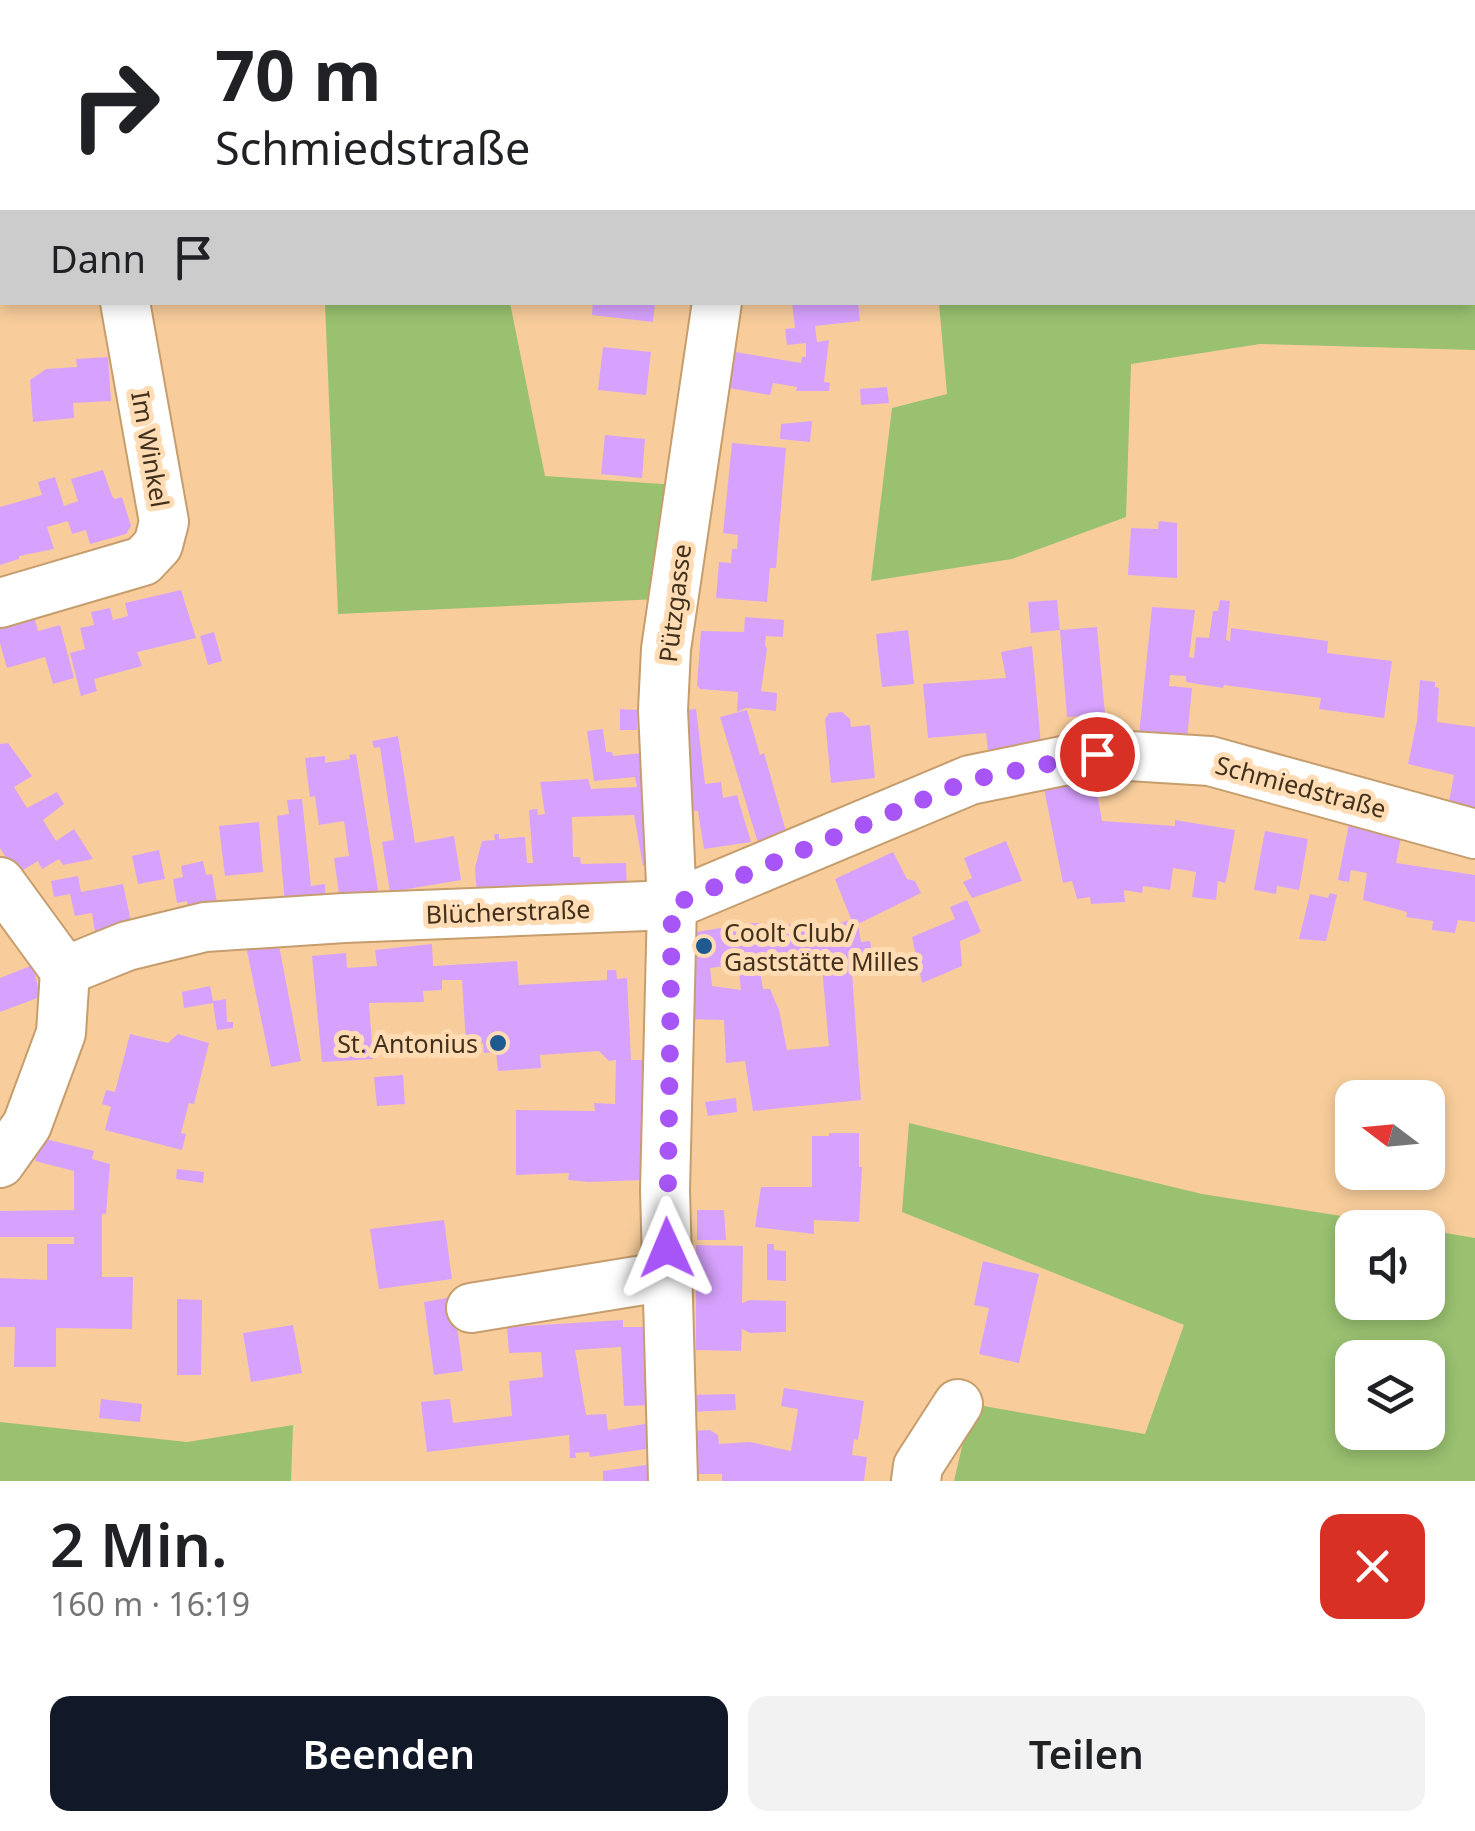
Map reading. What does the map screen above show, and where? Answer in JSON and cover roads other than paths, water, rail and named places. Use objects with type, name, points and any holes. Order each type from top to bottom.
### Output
[{"type":"street","name":"Im Winkel","points":[[0,604],[143,562],[158,545],[164,522],[126,305]]},
{"type":"street","name":"Pützgasse","points":[[673,1481],[665,1190],[672,905],[663,710],[666,649],[718,305]]},
{"type":"street","name":"Schmiedstraße","points":[[672,905],[970,780],[1097,754],[1210,761],[1475,834]]},
{"type":"street","points":[[0,882],[65,971],[61,1033],[27,1126],[0,1163]]},
{"type":"street","name":"Blücherstraße","points":[[65,971],[128,946],[205,927],[672,905]]},
{"type":"street","points":[[472,1308],[668,1276]]},
{"type":"street","points":[[916,1481],[918,1466],[958,1404]]},
{"type":"place","name":"Coolt Club/ Gaststätte Milles","points":[[704,946]]},
{"type":"place","name":"St. Antonius","points":[[498,1043]]}]
